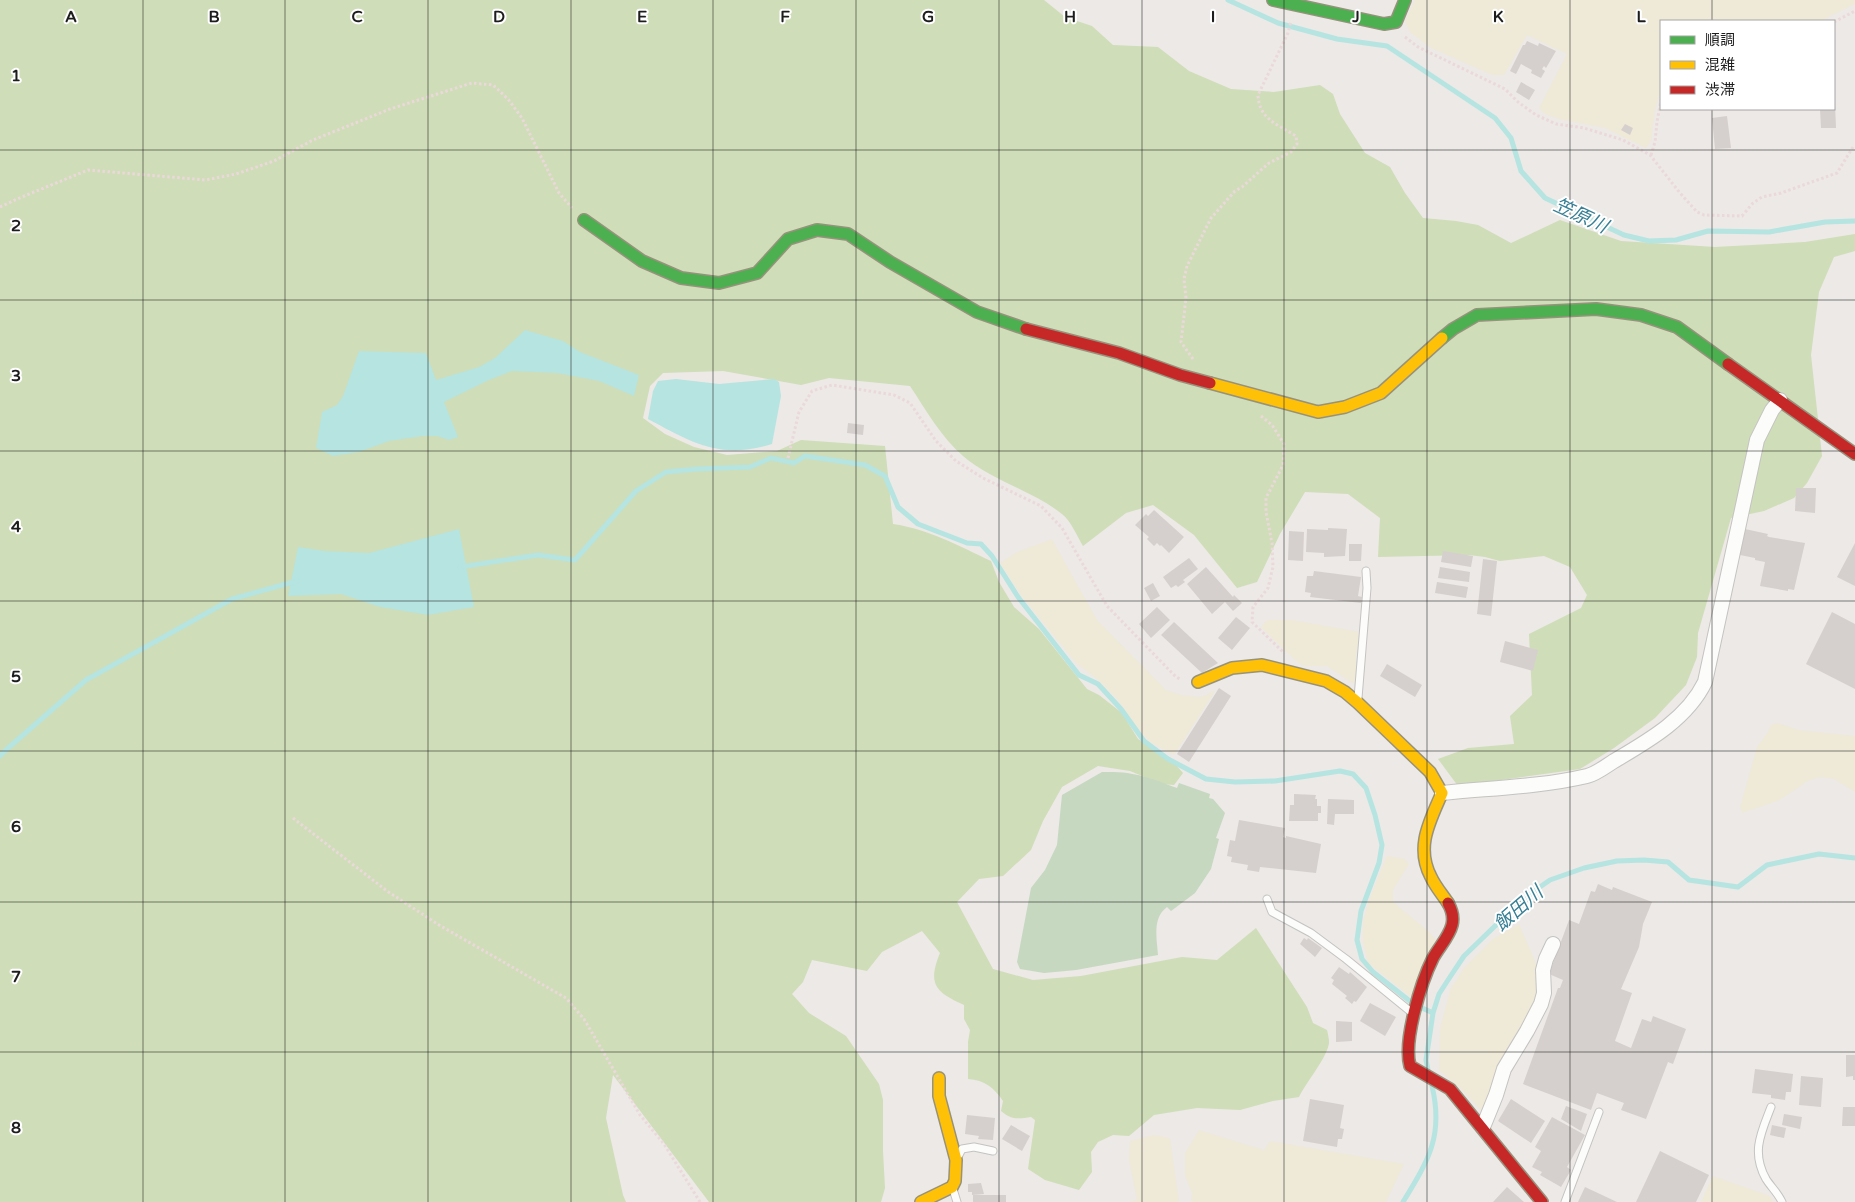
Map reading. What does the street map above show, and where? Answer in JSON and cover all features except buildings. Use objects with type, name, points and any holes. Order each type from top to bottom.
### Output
[{"type":"street","points":[[1273,0],[1384,24],[1396,22],[1405,0]]},
{"type":"street","points":[[584,220],[642,261],[681,278],[719,283],[757,273],[788,239],[816,230],[848,234],[890,262],[977,312],[1013,326],[1119,353],[1180,375],[1318,412],[1345,408],[1381,393],[1429,348],[1453,329],[1477,315],[1596,309],[1641,314],[1677,327],[1855,454]]},
{"type":"street","points":[[1442,793],[1545,783],[1589,775],[1643,744],[1686,710],[1697,697],[1705,682],[1757,440],[1772,410],[1780,400]]},
{"type":"street","points":[[1198,682],[1232,668],[1262,665],[1326,681],[1345,692],[1358,703],[1430,772],[1437,782],[1442,793],[1425,835],[1422,852],[1425,868],[1448,904],[1453,918],[1448,936],[1438,950],[1423,982],[1413,1014],[1408,1059],[1410,1066],[1450,1089],[1542,1202]]},
{"type":"street","points":[[1482,1127],[1496,1095],[1504,1069],[1527,1032],[1541,1004],[1544,993],[1544,965],[1554,944]]},
{"type":"street","points":[[921,1202],[952,1187],[955,1181],[956,1160],[939,1096],[940,1078]]},
{"type":"lane","points":[[1358,703],[1367,588],[1366,571]]},
{"type":"lane","points":[[1267,899],[1272,912],[1311,933],[1413,1014]]},
{"type":"lane","points":[[1771,1106],[1757,1150],[1762,1171],[1782,1202]]},
{"type":"lane","points":[[1565,1202],[1599,1112]]},
{"type":"lane","points":[[956,1160],[962,1149],[974,1147],[993,1151]]},
{"type":"lane","points":[[952,1187],[957,1202]]},
{"type":"path","points":[[1198,364],[1180,342],[1186,298],[1184,279],[1187,266],[1211,218],[1221,206],[1235,191],[1258,172],[1278,158],[1291,152],[1297,144],[1296,136],[1268,119],[1262,113],[1258,95],[1288,33],[1294,6]]},
{"type":"path","points":[[1835,21],[1855,11]]},
{"type":"path","points":[[1396,22],[1402,34],[1418,47],[1505,89],[1518,102],[1536,115],[1556,124],[1584,128],[1623,140],[1650,155],[1680,194],[1697,212],[1704,215],[1742,216],[1753,203],[1762,197],[1781,193],[1837,173],[1853,147]]},
{"type":"path","points":[[0,207],[88,170],[206,180],[236,174],[274,161],[314,140],[390,109],[472,83],[493,85],[508,99],[522,118],[558,193],[584,220]]},
{"type":"path","points":[[1650,155],[1655,142],[1660,106]]},
{"type":"path","points":[[788,458],[799,412],[812,391],[832,385],[894,395],[910,403],[936,441],[956,461],[983,478],[1041,506],[1062,528],[1107,606],[1176,677],[1186,682],[1198,682]]},
{"type":"path","points":[[1258,414],[1272,425],[1284,444],[1284,465],[1266,498],[1273,567],[1268,588],[1253,607],[1252,622],[1286,655]]},
{"type":"path","points":[[293,818],[387,891],[439,925],[566,998],[584,1019],[640,1115],[664,1144],[700,1202]]},
{"type":"shaded area","points":[[1415,0],[1855,0],[1855,4],[1823,20],[1660,20],[1660,92],[1655,110],[1651,141],[1646,148],[1605,128],[1559,119],[1545,114],[1539,108],[1567,54],[1527,35],[1504,75],[1492,75],[1431,48],[1410,32],[1405,21]]},
{"type":"shaded area","points":[[1052,539],[1097,620],[1166,690],[1181,695],[1199,697],[1215,691],[1174,755],[1150,742],[1134,724],[1118,700],[1097,679],[1077,664],[1023,598],[1000,563],[1017,552]]},
{"type":"shaded area","points":[[1267,620],[1292,620],[1360,632],[1356,654],[1356,683],[1352,683],[1327,666],[1303,666],[1261,627]]},
{"type":"shaded area","points":[[1777,723],[1799,730],[1855,736],[1855,792],[1834,779],[1820,777],[1808,781],[1778,801],[1742,813],[1740,807],[1757,747],[1771,725]]},
{"type":"shaded area","points":[[1387,856],[1405,859],[1409,864],[1393,890],[1393,902],[1436,940],[1411,997],[1368,963],[1363,941],[1363,922],[1369,900]]},
{"type":"shaded area","points":[[1519,924],[1538,968],[1539,994],[1531,1015],[1501,1063],[1482,1111],[1439,1070],[1440,1029],[1450,990],[1464,968],[1493,939]]},
{"type":"shaded area","points":[[1199,1130],[1264,1150],[1270,1141],[1404,1164],[1386,1202],[1191,1202],[1192,1193],[1185,1176],[1185,1153]]},
{"type":"shaded area","points":[[1154,1135],[1170,1138],[1179,1202],[1128,1202],[1137,1200],[1129,1160],[1130,1141]]},
{"type":"shaded area","points":[[1713,1176],[1770,1196],[1773,1202],[1701,1202]]},
{"type":"green space","points":[[0,0],[1044,0],[1065,17],[1092,26],[1113,45],[1158,47],[1189,71],[1231,89],[1274,92],[1320,85],[1333,94],[1340,114],[1365,153],[1390,167],[1405,193],[1423,218],[1478,225],[1511,243],[1560,220],[1621,241],[1715,247],[1805,242],[1855,234],[1855,251],[1834,257],[1819,292],[1811,355],[1822,456],[1807,483],[1794,498],[1764,511],[1731,518],[1698,633],[1697,657],[1686,685],[1655,718],[1614,748],[1580,769],[1458,786],[1438,759],[1468,748],[1514,744],[1510,716],[1532,695],[1529,634],[1581,608],[1587,595],[1570,567],[1544,556],[1500,561],[1469,555],[1378,557],[1380,518],[1348,494],[1305,492],[1280,534],[1257,582],[1237,588],[1194,535],[1153,505],[1126,513],[1083,546],[1062,514],[1038,498],[974,465],[955,449],[928,414],[910,386],[829,378],[801,385],[723,371],[663,373],[650,386],[643,418],[665,434],[694,447],[727,455],[777,451],[801,440],[885,446],[893,524],[931,534],[991,561],[999,582],[1014,607],[1039,629],[1087,689],[1099,695],[1122,713],[1138,739],[1169,757],[1183,773],[1174,785],[1162,784],[1130,771],[1098,766],[1062,787],[1043,821],[1031,850],[1003,876],[979,879],[957,902],[993,969],[1033,980],[1081,976],[1182,957],[1217,960],[1256,928],[1307,1007],[1313,1023],[1327,1030],[1328,1048],[1299,1097],[1273,1101],[1240,1110],[1197,1108],[1154,1115],[1129,1136],[1113,1135],[1098,1142],[1091,1152],[1092,1172],[1079,1190],[1045,1180],[1028,1169],[1035,1120],[1031,1117],[1015,1118],[1008,1116],[1001,1111],[1003,1101],[996,1092],[984,1083],[968,1079],[968,1042],[970,1030],[964,1019],[964,1005],[947,996],[937,986],[934,980],[934,973],[940,953],[922,931],[882,952],[867,971],[812,960],[803,982],[792,994],[809,1013],[846,1036],[879,1084],[883,1100],[885,1188],[881,1202],[709,1202],[613,1075],[606,1118],[626,1202],[0,1202]]},
{"type":"green space","points":[[1102,772],[1141,776],[1177,788],[1179,783],[1210,794],[1209,798],[1213,799],[1225,813],[1216,838],[1219,839],[1211,869],[1195,893],[1171,911],[1167,907],[1162,912],[1156,929],[1158,955],[1076,970],[1044,973],[1020,969],[1017,962],[1031,888],[1045,870],[1057,845],[1062,795]]},
{"type":"water","points":[[525,330],[563,341],[580,352],[639,375],[634,396],[599,381],[557,373],[512,371],[444,402],[458,437],[449,440],[437,436],[423,436],[389,441],[359,452],[333,456],[316,448],[322,412],[337,405],[343,396],[359,351],[426,353],[436,380],[479,367],[495,358]]},
{"type":"water","points":[[676,379],[719,384],[774,379],[779,382],[781,396],[772,444],[754,449],[737,450],[707,446],[693,442],[648,419],[653,391],[658,381]]},
{"type":"water","points":[[459,529],[474,607],[428,615],[380,607],[341,594],[288,596],[298,547],[325,551],[369,553]]},
{"type":"waterway","name":"笠原川","points":[[1228,0],[1278,23],[1337,39],[1387,46],[1495,118],[1511,138],[1521,171],[1545,198],[1624,235],[1649,241],[1676,240],[1708,231],[1769,232],[1825,222],[1855,221]]},
{"type":"waterway","points":[[460,567],[538,555],[575,560],[636,491],[666,472],[750,467],[771,458],[794,463],[805,456],[865,465],[885,476],[898,507],[918,524],[967,543],[981,544],[992,556],[1018,597],[1079,675],[1098,684],[1121,709],[1144,741],[1168,759],[1206,779],[1235,782],[1275,781],[1340,771],[1353,774],[1366,788],[1382,845],[1379,863],[1361,911],[1357,940],[1362,959],[1373,972],[1411,1002]]},
{"type":"waterway","points":[[0,756],[86,680],[232,599],[297,581]]},
{"type":"waterway","name":"飯田川","points":[[1428,1070],[1426,1060],[1433,1013],[1439,994],[1464,956],[1495,926],[1550,880],[1584,868],[1617,861],[1644,860],[1668,862],[1689,880],[1738,887],[1767,865],[1819,854],[1855,858]]},
{"type":"waterway","points":[[1420,1007],[1433,1013]]},
{"type":"waterway","name":"飯田川","points":[[1403,1202],[1420,1174],[1435,1134],[1436,1119],[1432,1086]]},
{"type":"traffic: fast","points":[[1273,0],[1384,24],[1396,22],[1405,0]]},
{"type":"traffic: fast","points":[[584,220],[642,261],[681,278],[719,283],[757,273],[788,239],[817,230],[848,234],[890,262],[977,312],[1026,329]]},
{"type":"traffic: fast","points":[[1442,338],[1477,315],[1596,309],[1641,315],[1677,327],[1728,364]]},
{"type":"traffic: slow","points":[[1210,383],[1318,412],[1345,407],[1381,393],[1442,338]]},
{"type":"traffic: slow","points":[[1198,682],[1232,668],[1262,665],[1326,681],[1345,692],[1358,703],[1430,772],[1442,793],[1426,834],[1424,855],[1426,866],[1448,903]]},
{"type":"traffic: slow","points":[[921,1202],[952,1187],[955,1181],[956,1160],[939,1096],[939,1078]]},
{"type":"traffic: jam","points":[[1026,329],[1119,353],[1180,375],[1210,383]]},
{"type":"traffic: jam","points":[[1728,364],[1855,454]]},
{"type":"traffic: jam","points":[[1448,903],[1451,908],[1452,925],[1433,958],[1423,981],[1411,1027],[1408,1055],[1410,1066],[1450,1089],[1542,1202]]}]
